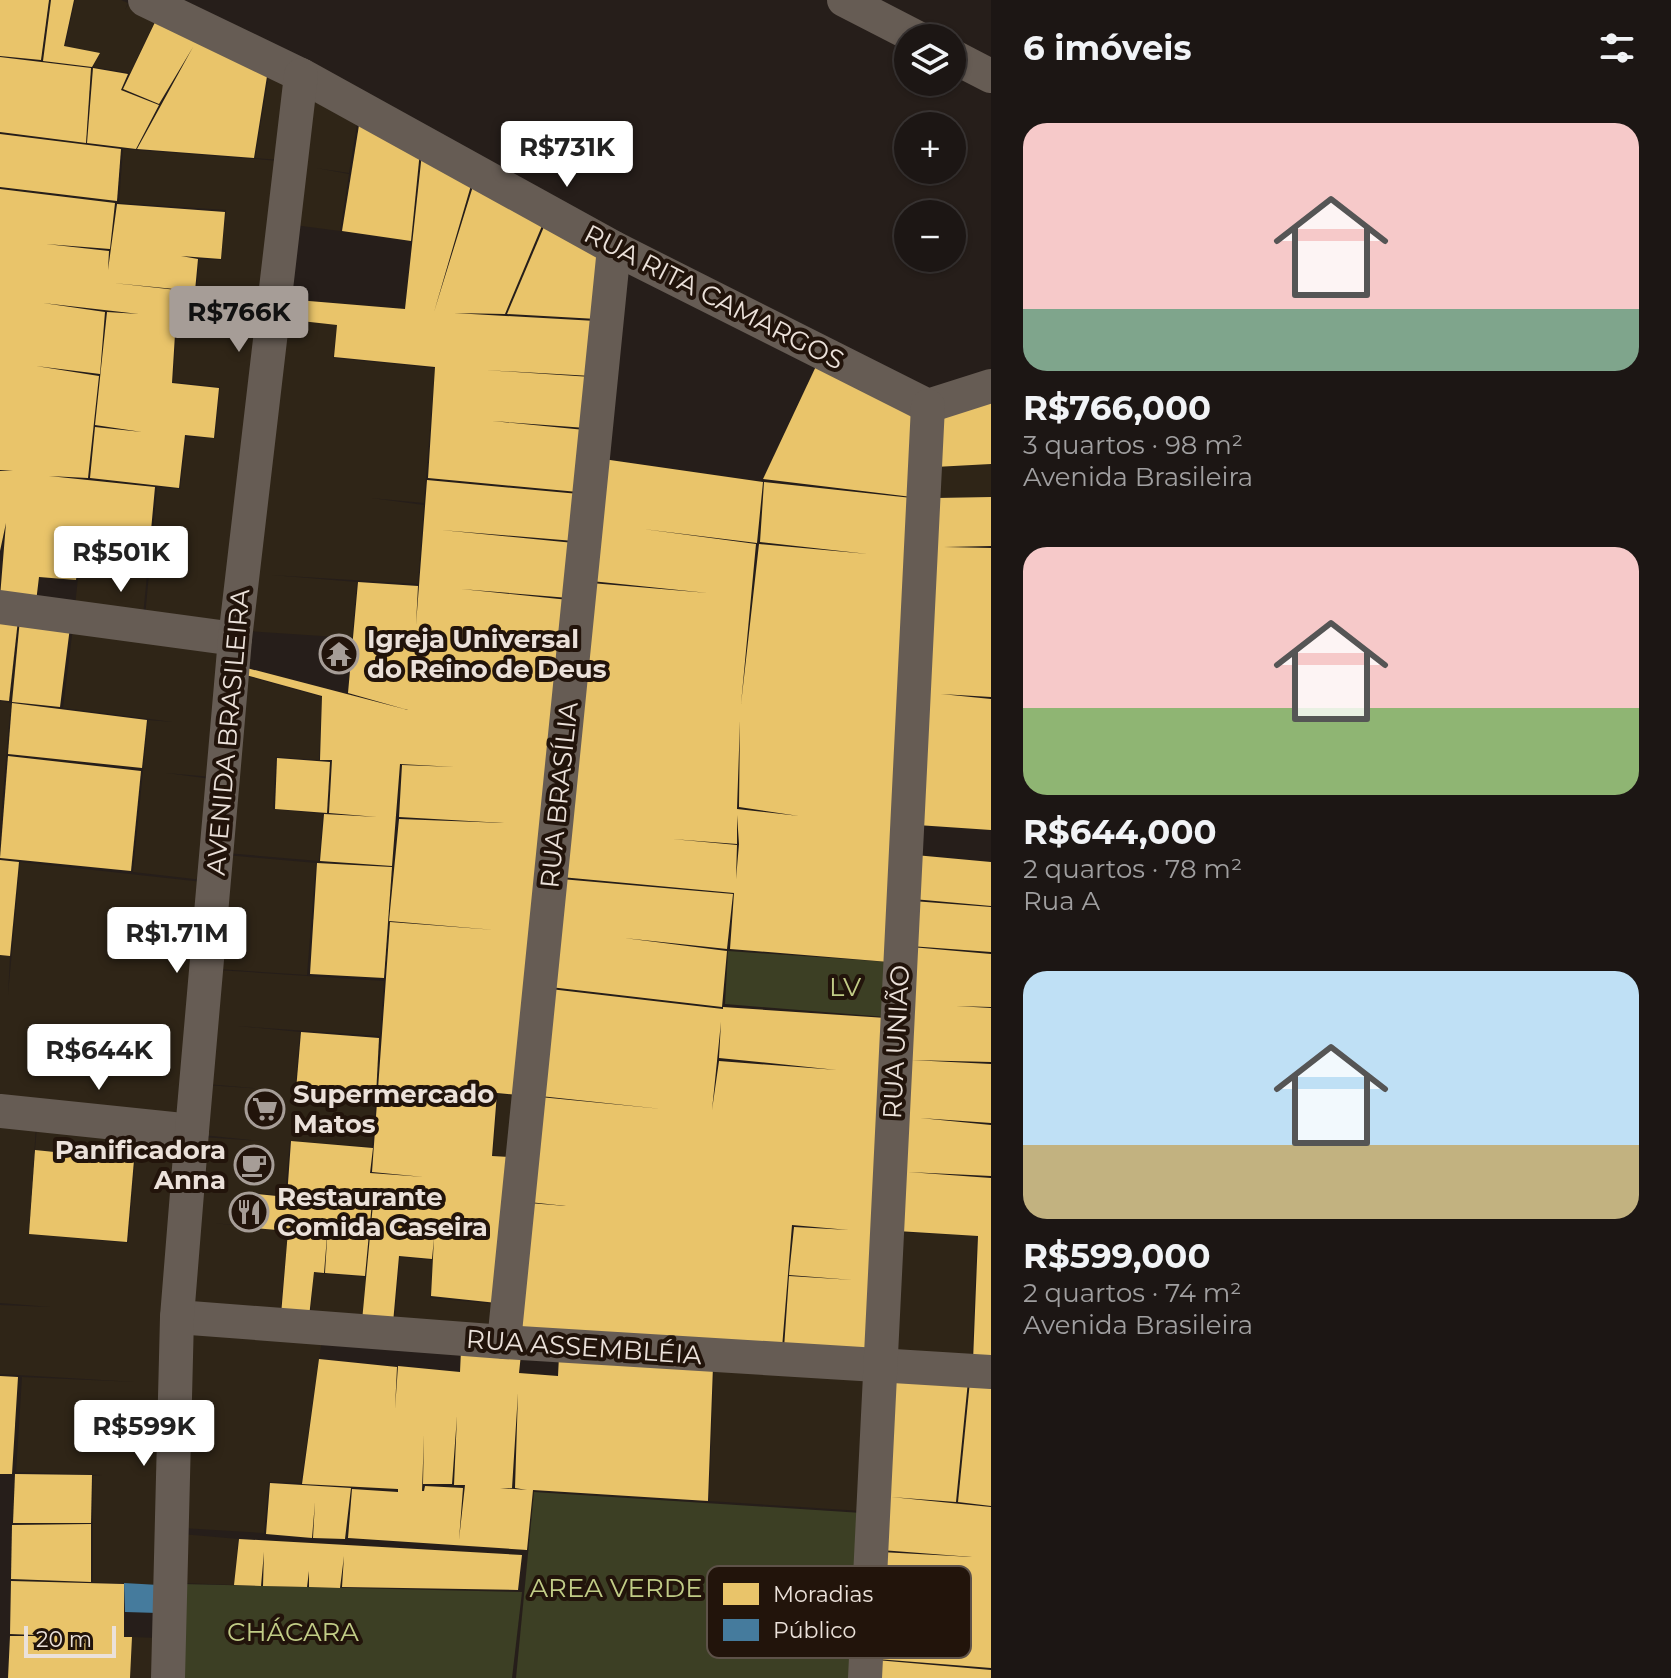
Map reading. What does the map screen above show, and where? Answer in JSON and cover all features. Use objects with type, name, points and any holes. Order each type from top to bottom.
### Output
[{"type":"street","name":"RUA RITA CAMARGOS","points":[[145,0],[301,75],[614,248],[928,406]]},
{"type":"street","points":[[844,0],[894,26]]},
{"type":"street","points":[[966,63],[991,76]]},
{"type":"street","name":"AVENIDA BRASILEIRA","points":[[168,1678],[177,1317],[192,1131],[235,639],[301,75]]},
{"type":"street","name":"RUA BRASÍLIA","points":[[504,1342],[614,248]]},
{"type":"street","points":[[928,406],[991,386]]},
{"type":"street","name":"RUA UNIÃO","points":[[870,1566],[928,406]]},
{"type":"street","points":[[0,607],[235,639]]},
{"type":"street","points":[[0,1111],[192,1131]]},
{"type":"street","name":"RUA ASSEMBLÉIA","points":[[177,1317],[504,1342],[991,1372]]},
{"type":"street","name":"RUA UNIÃO","points":[[865,1678],[866,1658]]},
{"type":"shaded area","points":[[75,0],[121,0],[128,3],[125,10],[129,3],[157,17],[130,73],[93,67],[100,53],[65,46]]},
{"type":"shaded area","points":[[269,73],[290,82],[280,160],[255,158]]},
{"type":"shaded area","points":[[309,91],[358,118],[349,173],[316,168],[349,174],[340,231],[294,225]]},
{"type":"shaded area","points":[[123,149],[280,161],[264,298],[196,292],[199,259],[221,260],[226,210],[119,203]]},
{"type":"shaded area","points":[[177,319],[261,328],[225,628],[145,617],[157,487],[180,489],[186,437],[215,438],[220,387],[173,382]]},
{"type":"shaded area","points":[[283,319],[337,325],[333,358],[435,368],[424,503],[371,498],[424,505],[418,584],[271,575],[357,582],[352,638],[247,631]]},
{"type":"shaded area","points":[[991,464],[991,497],[933,497],[935,467]]},
{"type":"shaded area","points":[[80,559],[148,565],[143,616],[75,606]]},
{"type":"shaded area","points":[[73,627],[223,647],[212,777],[166,773],[212,779],[203,880],[133,872],[148,720],[173,722],[63,708]]},
{"type":"shaded area","points":[[242,675],[322,697],[319,760],[276,757],[273,809],[323,814],[319,861],[226,853]]},
{"type":"shaded area","points":[[0,701],[11,703],[0,827]]},
{"type":"shaded area","points":[[226,855],[316,863],[307,975],[217,969]]},
{"type":"shaded area","points":[[20,862],[203,882],[183,1119],[0,1101],[0,955],[10,956],[8,995]]},
{"type":"shaded area","points":[[217,970],[384,981],[380,1036],[237,1026],[300,1032],[295,1092],[376,1097],[372,1147],[290,1141],[285,1196],[256,1193],[253,1227],[214,1223],[288,1232],[280,1315],[188,1307],[202,1137],[261,1141],[202,1135],[206,1085],[264,1089],[206,1084]]},
{"type":"shaded area","points":[[498,1094],[518,1096],[513,1157],[493,1155]]},
{"type":"shaded area","points":[[0,1123],[36,1126],[29,1234],[128,1243],[135,1160],[149,1160],[35,1150],[37,1126],[180,1141],[160,1585],[93,1582],[93,1476],[102,1475],[16,1472],[22,1377],[136,1382],[0,1374],[0,1305],[51,1307],[0,1303]]},
{"type":"shaded area","points":[[897,1232],[977,1236],[972,1361],[891,1356]]},
{"type":"shaded area","points":[[400,1257],[433,1260],[430,1298],[497,1304],[494,1331],[394,1324]]},
{"type":"shaded area","points":[[314,1273],[366,1277],[362,1321],[310,1317]]},
{"type":"shaded area","points":[[188,1328],[322,1339],[301,1483],[269,1482],[264,1533],[182,1528]]},
{"type":"shaded area","points":[[714,1366],[869,1376],[862,1511],[709,1501]]},
{"type":"shaded area","points":[[182,1534],[238,1539],[234,1585],[181,1583]]},
{"type":"shaded area","points":[[132,1637],[158,1638],[158,1678],[130,1678]]},
{"type":"green space","name":"LV","points":[[728,951],[889,962],[886,1017],[725,1004]]},
{"type":"green space","name":"AREA VERDE","points":[[534,1492],[862,1513],[859,1566],[707,1566],[707,1658],[855,1658],[854,1678],[516,1678]]},
{"type":"green space","name":"CHÁCARA","points":[[181,1584],[522,1592],[512,1678],[179,1678]]},
{"type":"building: Moradias","points":[[0,0],[49,0],[41,60],[0,56]]},
{"type":"building: Moradias","points":[[51,0],[74,0],[64,46],[100,53],[92,67],[43,61]]},
{"type":"building: Moradias","points":[[157,18],[268,70],[254,158],[137,149],[193,47],[159,104],[123,89]]},
{"type":"building: Moradias","points":[[0,57],[91,68],[86,143],[0,132]]},
{"type":"building: Moradias","points":[[93,68],[128,74],[121,90],[159,105],[136,149],[87,143]]},
{"type":"building: Moradias","points":[[360,119],[420,151],[411,241],[342,231]]},
{"type":"building: Moradias","points":[[0,134],[121,149],[117,201],[0,187]]},
{"type":"building: Moradias","points":[[422,153],[472,182],[434,312],[474,183],[544,221],[505,314],[454,313],[596,321],[592,376],[485,370],[591,377],[586,428],[492,421],[585,430],[578,492],[428,478],[435,367],[334,357],[337,325],[283,319],[285,299],[405,309]]},
{"type":"building: Moradias","points":[[0,189],[115,203],[110,249],[46,244],[109,251],[108,270],[117,204],[225,212],[221,259],[181,256],[198,259],[195,291],[113,283],[232,296],[231,324],[182,319],[182,295],[181,319],[176,318],[172,383],[219,388],[214,438],[185,435],[179,488],[90,478],[95,427],[142,432],[95,425],[107,312],[139,314],[43,303],[105,312],[100,374],[36,366],[99,376],[88,478],[49,476],[155,487],[148,563],[79,557],[76,580],[39,577],[36,602],[0,597],[6,523],[0,551],[0,471],[13,471],[0,470]]},
{"type":"building: Moradias","points":[[546,222],[604,254],[597,319],[507,314]]},
{"type":"building: Moradias","points":[[818,362],[918,412],[912,497],[763,479]]},
{"type":"building: Moradias","points":[[991,398],[991,464],[935,467],[938,414]]},
{"type":"building: Moradias","points":[[603,459],[763,482],[757,543],[643,529],[756,544],[741,704],[759,544],[868,554],[760,542],[764,482],[912,498],[889,962],[730,949],[734,893],[561,877],[591,583],[708,593],[591,581]],"holes":[[[740,721],[739,807],[799,816],[737,809]],[[737,815],[739,844],[736,879],[737,845],[672,839],[737,844]]]},
{"type":"building: Moradias","points":[[427,480],[579,494],[574,541],[441,530],[574,543],[569,598],[461,589],[569,600],[518,1095],[497,1093],[492,1156],[512,1157],[497,1303],[431,1296],[434,1238],[432,1259],[399,1256],[393,1323],[362,1321],[373,1204],[404,1204],[372,1202],[365,1276],[325,1273],[328,1224],[324,1273],[314,1272],[309,1317],[281,1315],[288,1231],[254,1228],[257,1194],[287,1197],[291,1141],[373,1148],[370,1173],[424,1177],[372,1172],[390,922],[495,930],[389,921],[399,819],[504,823],[399,817],[402,765],[455,767],[400,764],[392,866],[320,861],[324,814],[377,817],[329,813],[332,760],[320,760],[322,696],[242,674],[243,667],[408,710],[348,693],[358,582],[418,586],[416,625]]},
{"type":"building: Moradias","points":[[991,497],[991,546],[944,547],[991,548],[991,697],[941,694],[991,699],[991,830],[917,825],[934,498]]},
{"type":"building: Moradias","points":[[0,618],[18,620],[9,701],[0,700]]},
{"type":"building: Moradias","points":[[20,619],[70,627],[60,707],[12,702]]},
{"type":"building: Moradias","points":[[12,703],[147,720],[142,768],[8,754]]},
{"type":"building: Moradias","points":[[8,756],[141,771],[131,871],[0,858]]},
{"type":"building: Moradias","points":[[277,758],[330,762],[327,813],[275,809]]},
{"type":"building: Moradias","points":[[915,855],[991,862],[991,906],[913,899]]},
{"type":"building: Moradias","points":[[0,860],[19,862],[10,956],[0,955]]},
{"type":"building: Moradias","points":[[317,863],[392,867],[384,978],[310,974]]},
{"type":"building: Moradias","points":[[561,879],[733,894],[727,949],[624,938],[727,951],[722,1007],[550,987]]},
{"type":"building: Moradias","points":[[913,901],[991,907],[991,952],[910,946]]},
{"type":"building: Moradias","points":[[911,947],[991,954],[991,1007],[956,1006],[991,1008],[991,1062],[911,1060],[991,1064],[991,1123],[920,1118],[991,1125],[991,1176],[908,1172],[991,1178],[991,1362],[973,1361],[978,1236],[897,1231]]},
{"type":"building: Moradias","points":[[550,989],[723,1009],[886,1018],[870,1354],[784,1348],[789,1276],[853,1280],[789,1275],[794,1227],[849,1230],[792,1225],[782,1348],[515,1332],[529,1203],[566,1206],[529,1202],[540,1097],[662,1109],[540,1096]],"holes":[[[721,1022],[719,1058],[837,1070],[719,1061],[712,1110]]]},
{"type":"building: Moradias","points":[[301,1032],[379,1038],[376,1096],[296,1090]]},
{"type":"building: Moradias","points":[[35,1150],[134,1160],[127,1242],[29,1234]]},
{"type":"building: Moradias","points":[[461,1350],[521,1354],[519,1373],[558,1376],[559,1356],[713,1366],[708,1501],[533,1490],[527,1550],[348,1538],[352,1489],[398,1492],[398,1489],[302,1484],[319,1359],[397,1367],[395,1409],[398,1366],[460,1372]],"holes":[[[518,1393],[515,1488],[527,1490],[500,1488],[512,1488]],[[457,1416],[454,1485],[465,1485],[459,1540],[463,1488],[425,1486],[422,1491],[424,1435],[423,1484],[452,1484]]]},
{"type":"building: Moradias","points":[[0,1376],[18,1377],[12,1474],[0,1474]]},
{"type":"building: Moradias","points":[[890,1376],[968,1381],[956,1502],[891,1497],[991,1507],[991,1668],[877,1659],[971,1658],[971,1566],[880,1566],[881,1552],[972,1557],[881,1550]]},
{"type":"building: Moradias","points":[[970,1381],[991,1382],[991,1506],[958,1502]]},
{"type":"building: Moradias","points":[[15,1474],[92,1475],[91,1523],[13,1523]]},
{"type":"building: Moradias","points":[[270,1483],[351,1488],[345,1539],[313,1538],[315,1502],[312,1538],[266,1534]]},
{"type":"building: Moradias","points":[[91,1524],[91,1582],[11,1579],[12,1525]]},
{"type":"building: Moradias","points":[[239,1539],[522,1555],[518,1590],[342,1587],[344,1556],[340,1588],[309,1587],[309,1571],[307,1587],[263,1586],[264,1552],[261,1586],[234,1585]]},
{"type":"building: Moradias","points":[[11,1581],[124,1584],[124,1637],[132,1637],[130,1678],[8,1678],[10,1636],[61,1636],[10,1634]]},
{"type":"building: Moradias","points":[[876,1660],[991,1670],[991,1678],[875,1678]]},
{"type":"building: Público","points":[[124,1583],[159,1585],[158,1613],[125,1612]]},
{"type":"place","name":"Igreja Universal do Reino de Deus","points":[[339,654]]},
{"type":"place","name":"Supermercado Matos","points":[[265,1109]]},
{"type":"place","name":"Panificadora Anna","points":[[254,1165]]},
{"type":"place","name":"Restaurante Comida Caseira","points":[[249,1212]]}]
